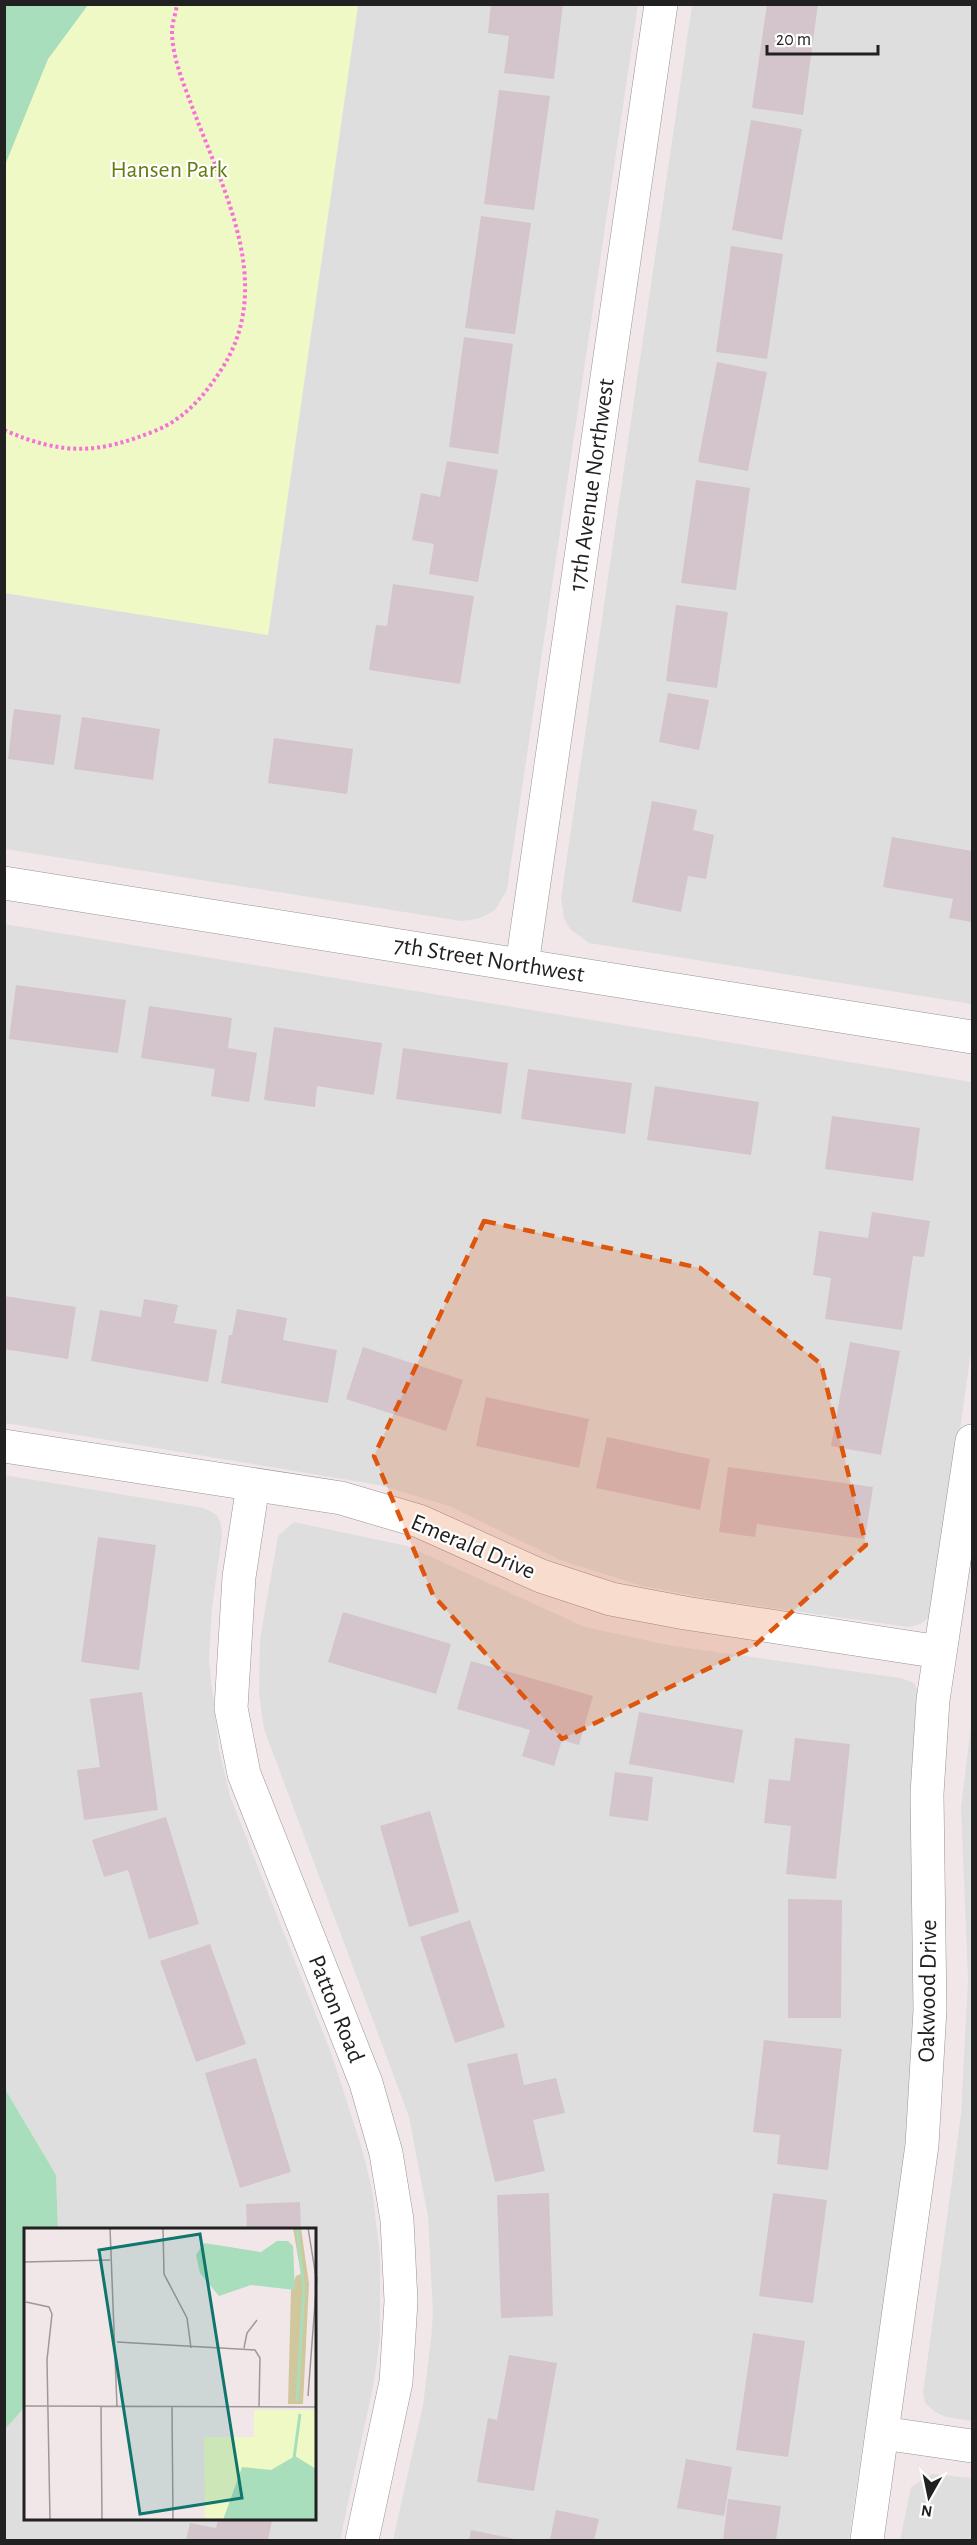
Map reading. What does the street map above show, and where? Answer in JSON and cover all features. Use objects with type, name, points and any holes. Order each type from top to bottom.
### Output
[{"type":"street","name":"17th Avenue Northwest","points":[[522,965],[661,4]]},
{"type":"street","name":"7th Street Northwest","points":[[4,883],[972,1037]]},
{"type":"street","name":"Oakwood Drive","points":[[867,2541],[922,2145],[930,2010],[927,1794],[933,1700],[972,1441]]},
{"type":"street","name":"Emerald Drive","points":[[4,1446],[341,1498],[419,1521],[541,1576],[612,1599],[685,1613],[940,1652]]},
{"type":"street","name":"Patton Road","points":[[253,1485],[239,1577],[231,1708],[244,1774],[366,2083],[386,2153],[397,2220],[401,2301],[396,2382],[362,2541]]},
{"type":"street","points":[[882,2433],[972,2446]]},
{"type":"path","points":[[4,430],[23,438],[75,451],[127,442],[165,426],[200,402],[224,365],[241,327],[248,281],[229,195],[179,71],[172,32],[177,4]]},
{"type":"highlighted area","points":[[484,1221],[700,1268],[821,1364],[866,1545],[753,1647],[562,1739],[433,1595],[374,1456]]},
{"type":"shaded area","points":[[5,4],[88,5],[48,59],[5,165]]},
{"type":"shaded area","points":[[358,5],[638,5],[507,890],[495,910],[483,917],[471,920],[461,921],[5,849],[4,593],[268,635]]},
{"type":"shaded area","points":[[692,5],[972,5],[972,1004],[589,943],[571,930],[564,919],[561,898]]},
{"type":"shaded area","points":[[4,924],[972,1082],[972,1344],[935,1609],[930,1617],[920,1624],[909,1627],[723,1601],[642,1586],[560,1560],[449,1506],[379,1485],[5,1423]]},
{"type":"shaded area","points":[[4,1475],[204,1508],[217,1515],[221,1524],[222,1536],[212,1608],[209,1661],[219,1749],[230,1796],[333,2058],[362,2149],[372,2189],[380,2256],[380,2338],[374,2382],[340,2540],[5,2540],[5,2429],[24,2408],[24,2521],[316,2521],[316,2228],[58,2228],[56,2175],[5,2089]]},
{"type":"shaded area","points":[[294,1522],[407,1546],[585,1627],[673,1646],[901,1678],[914,1683],[919,1693],[915,2019],[910,2116],[849,2540],[393,2540],[423,2405],[431,2339],[433,2313],[428,2217],[409,2117],[264,1729],[259,1694],[260,1639],[278,1536]]},
{"type":"shaded area","points":[[972,1718],[972,2421],[946,2417],[935,2412],[925,2403],[923,2392],[961,2115],[968,1979],[961,1807]]},
{"type":"shaded area","points":[[5,2089],[56,2175],[58,2228],[24,2228],[24,2408],[5,2429]]},
{"type":"shaded area","points":[[932,2474],[972,2478],[972,2540],[900,2540],[911,2487]]},
{"type":"green space","name":"Hansen Park","points":[[4,5],[358,5],[268,635],[5,593]]},
{"type":"building","points":[[491,4],[563,4],[554,79],[504,73],[509,36],[488,33]]},
{"type":"building","points":[[767,4],[818,4],[803,115],[752,108]]},
{"type":"building","points":[[499,90],[550,96],[534,210],[484,204]]},
{"type":"building","points":[[751,120],[802,129],[782,240],[732,230]]},
{"type":"building","points":[[481,216],[531,223],[515,334],[465,328]]},
{"type":"building","points":[[731,246],[783,254],[767,359],[716,352]]},
{"type":"building","points":[[464,337],[513,344],[498,454],[449,447]]},
{"type":"building","points":[[717,362],[767,372],[748,471],[698,462]]},
{"type":"building","points":[[447,461],[498,470],[478,582],[429,574],[434,544],[412,540],[421,493],[440,497]]},
{"type":"building","points":[[696,480],[750,488],[736,590],[681,583]]},
{"type":"building","points":[[393,584],[474,596],[460,684],[369,670],[376,625],[387,626]]},
{"type":"building","points":[[676,605],[728,612],[717,688],[666,681]]},
{"type":"building","points":[[668,693],[709,700],[699,750],[659,742]]},
{"type":"building","points":[[14,709],[61,715],[54,765],[8,759]]},
{"type":"building","points":[[82,717],[160,729],[153,780],[74,769]]},
{"type":"building","points":[[274,738],[353,749],[347,794],[268,783]]},
{"type":"building","points":[[652,801],[697,810],[693,830],[714,835],[706,879],[688,876],[681,912],[632,902]]},
{"type":"building","points":[[892,837],[972,851],[972,922],[949,918],[953,899],[883,887]]},
{"type":"building","points":[[16,985],[126,1000],[118,1053],[9,1039]]},
{"type":"building","points":[[149,1006],[232,1018],[228,1048],[257,1053],[249,1102],[211,1096],[215,1069],[141,1058]]},
{"type":"building","points":[[274,1027],[382,1043],[374,1095],[317,1086],[315,1107],[264,1100]]},
{"type":"building","points":[[403,1048],[508,1063],[501,1114],[396,1099]]},
{"type":"building","points":[[528,1069],[632,1083],[625,1134],[521,1119]]},
{"type":"building","points":[[655,1086],[759,1102],[751,1155],[647,1140]]},
{"type":"building","points":[[832,1116],[920,1128],[913,1181],[825,1169]]},
{"type":"building","points":[[872,1212],[930,1221],[924,1257],[913,1256],[902,1330],[825,1319],[831,1278],[813,1275],[819,1231],[868,1238]]},
{"type":"building","points":[[4,1296],[76,1307],[68,1359],[4,1349]]},
{"type":"building","points":[[144,1299],[178,1305],[174,1323],[217,1330],[208,1382],[91,1361],[100,1310],[141,1317]]},
{"type":"building","points":[[237,1309],[287,1318],[283,1340],[337,1350],[328,1403],[221,1383],[229,1335],[232,1335]]},
{"type":"building","points":[[850,1342],[900,1351],[881,1455],[831,1446]]},
{"type":"building","points":[[363,1347],[463,1380],[446,1431],[346,1399]]},
{"type":"building","points":[[486,1397],[589,1419],[579,1468],[476,1446]]},
{"type":"building","points":[[607,1437],[710,1459],[700,1510],[596,1488]]},
{"type":"building","points":[[728,1467],[873,1487],[865,1539],[757,1524],[755,1537],[719,1532]]},
{"type":"building","points":[[98,1537],[156,1545],[139,1670],[81,1662]]},
{"type":"building","points":[[343,1612],[451,1644],[436,1694],[328,1662]]},
{"type":"building","points":[[471,1661],[593,1696],[579,1745],[562,1740],[554,1766],[522,1756],[530,1730],[457,1709]]},
{"type":"building","points":[[142,1692],[158,1810],[84,1820],[77,1770],[100,1767],[90,1699]]},
{"type":"building","points":[[639,1712],[743,1730],[734,1783],[629,1764]]},
{"type":"building","points":[[795,1738],[850,1744],[836,1879],[786,1874],[791,1826],[764,1823],[769,1779],[790,1781]]},
{"type":"building","points":[[615,1772],[653,1777],[648,1821],[609,1816]]},
{"type":"building","points":[[430,1811],[459,1912],[409,1927],[380,1826]]},
{"type":"building","points":[[166,1817],[199,1924],[149,1939],[128,1870],[104,1877],[92,1840]]},
{"type":"building","points":[[788,1899],[842,1900],[841,2018],[788,2018]]},
{"type":"building","points":[[470,1920],[505,2027],[455,2043],[420,1937]]},
{"type":"building","points":[[210,1944],[246,2044],[196,2062],[160,1961]]},
{"type":"building","points":[[764,2040],[842,2049],[828,2170],[777,2164],[780,2135],[753,2132]]},
{"type":"building","points":[[517,2053],[524,2085],[556,2078],[565,2113],[533,2120],[545,2171],[495,2182],[467,2064]]},
{"type":"building","points":[[256,2058],[291,2172],[240,2188],[205,2073]]},
{"type":"building","points":[[549,2193],[553,2316],[501,2318],[497,2195]]},
{"type":"building","points":[[773,2193],[827,2200],[813,2303],[759,2296]]},
{"type":"building","points":[[300,2202],[301,2228],[247,2228],[246,2204]]},
{"type":"building","points":[[753,2333],[805,2341],[788,2457],[736,2450]]},
{"type":"building","points":[[509,2355],[557,2363],[534,2491],[477,2482],[488,2418],[497,2420]]},
{"type":"building","points":[[686,2459],[732,2467],[724,2516],[677,2508]]},
{"type":"building","points":[[728,2499],[781,2506],[776,2540],[723,2540]]},
{"type":"building","points":[[556,2510],[599,2519],[594,2540],[550,2540]]},
{"type":"building","points":[[218,2521],[272,2521],[268,2540],[186,2540],[190,2523],[216,2528]]},
{"type":"building","points":[[471,2530],[515,2539],[515,2540],[469,2540]]}]
